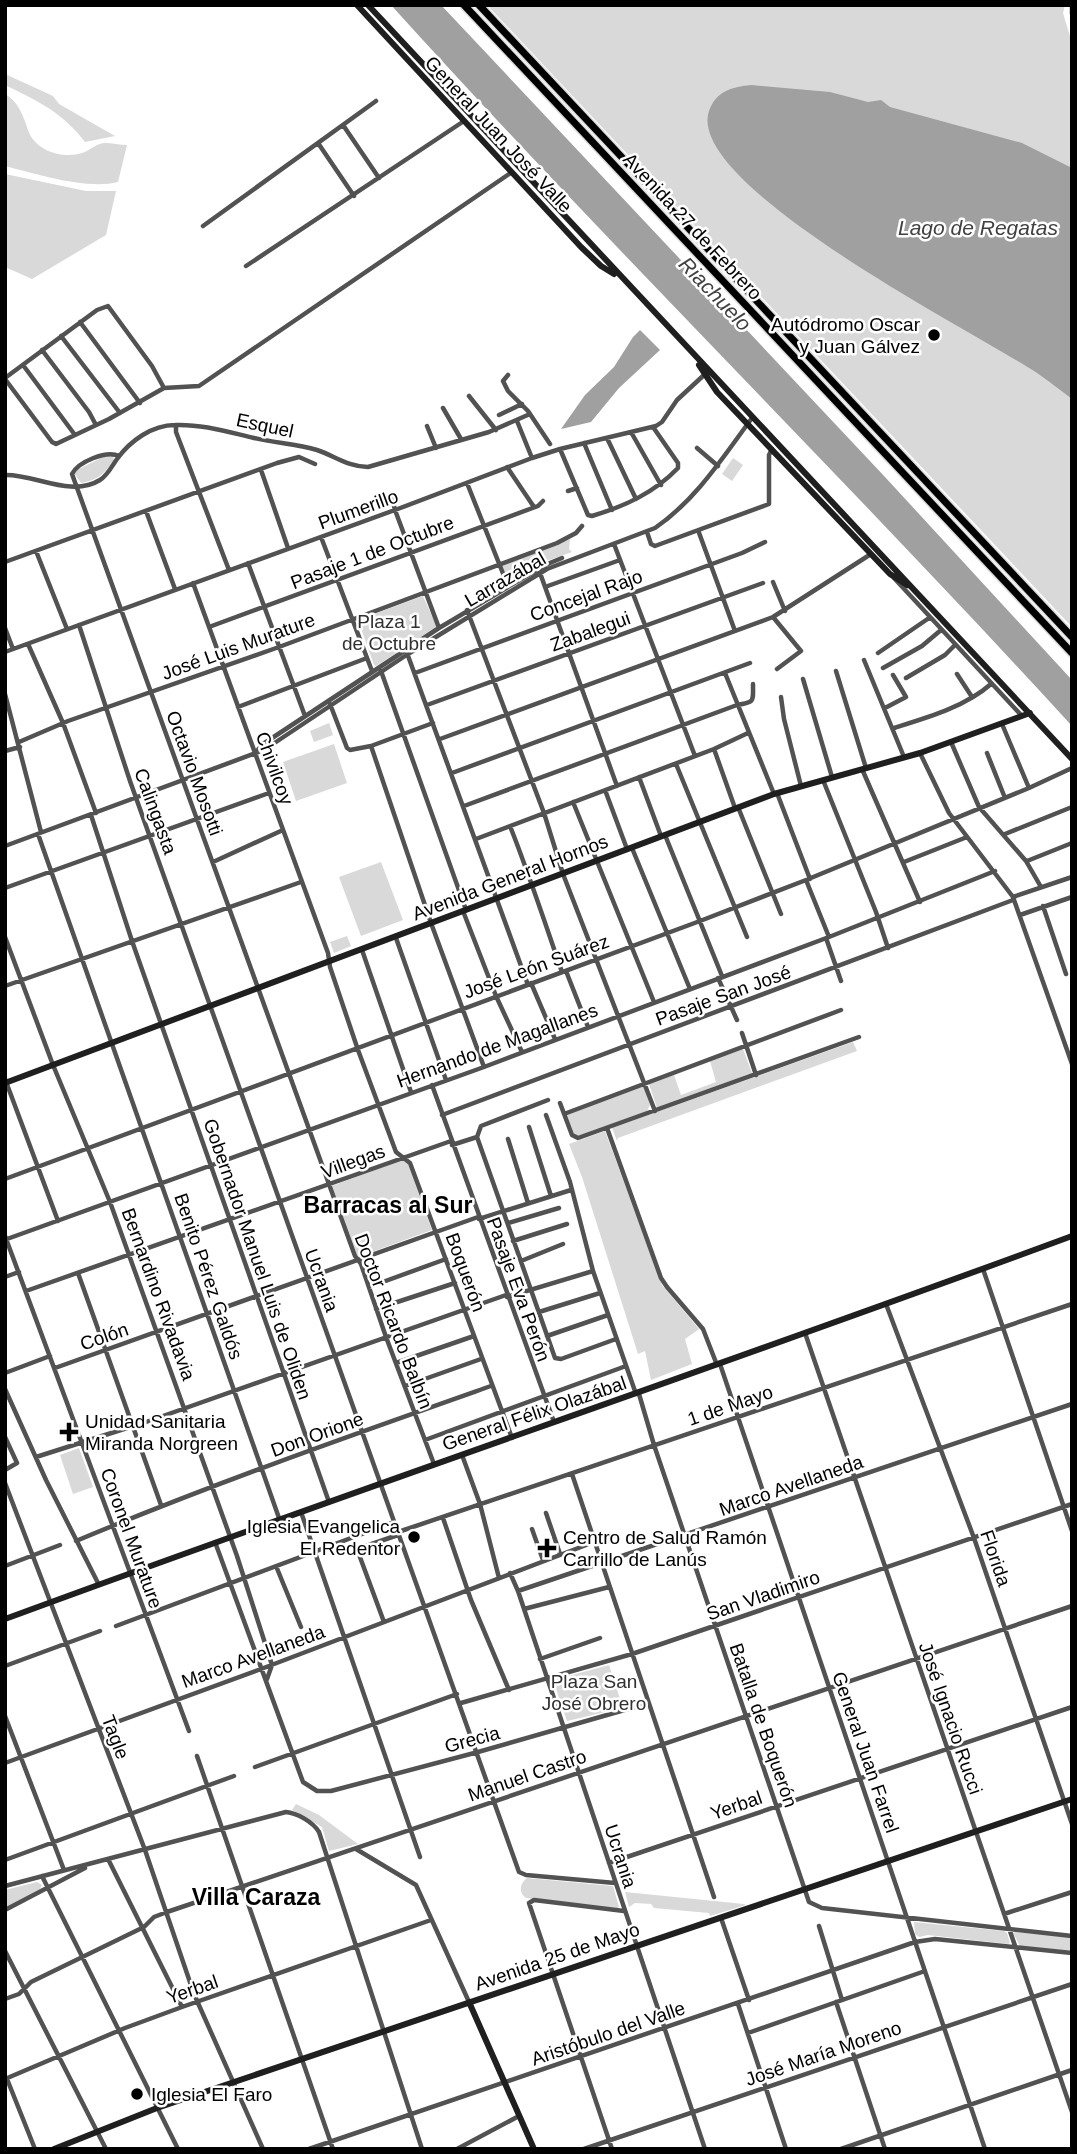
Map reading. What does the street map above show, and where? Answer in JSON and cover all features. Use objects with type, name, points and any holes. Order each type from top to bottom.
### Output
[{"type":"main road","name":"General Juan José Valle","points":[[357,5],[601,266],[622,279]]},
{"type":"main road","name":"General Juan José Valle","points":[[368,5],[693,355],[772,449],[893,576],[915,589]]},
{"type":"main road","name":"Avenida 27 de Febrero","points":[[464,5],[1072,653]]},
{"type":"main road","name":"Avenida 27 de Febrero","points":[[479,5],[1072,637]]},
{"type":"main road","name":"General Juan José Valle","points":[[693,355],[704,375],[915,589],[1072,759]]},
{"type":"main road","name":"Avenida General Hornos","points":[[6,1082],[775,794],[920,754],[1030,713]]},
{"type":"main road","name":"General Félix Olazábal","points":[[5,1619],[279,1518],[638,1394],[1071,1237]]},
{"type":"main road","name":"Avenida 25 de Mayo","points":[[54,2149],[157,2108],[1068,1800]]},
{"type":"main road","points":[[469,2002],[534,2149]]},
{"type":"street","points":[[1072,5],[1072,14]]},
{"type":"street","points":[[202,226],[376,102]]},
{"type":"street","points":[[246,267],[465,121]]},
{"type":"street","points":[[343,125],[379,178]]},
{"type":"street","points":[[318,143],[354,196]]},
{"type":"street","points":[[164,388],[111,307],[102,307],[5,378],[56,444],[140,403],[164,388],[194,388],[512,172]]},
{"type":"street","points":[[80,322],[140,403]]},
{"type":"street","points":[[61,336],[120,413]]},
{"type":"street","points":[[43,350],[96,425]]},
{"type":"street","points":[[23,365],[75,435]]},
{"type":"street","points":[[508,375],[503,381],[509,391],[530,414],[550,444]]},
{"type":"street","points":[[560,449],[588,515],[612,510],[636,499],[661,485],[678,468],[678,463],[653,427],[662,422],[677,400],[704,375]]},
{"type":"street","points":[[470,396],[496,429]]},
{"type":"street","points":[[499,415],[522,404]]},
{"type":"street","points":[[443,408],[461,439]]},
{"type":"street","name":"Esquel","points":[[78,487],[100,480],[119,456],[144,435],[164,426],[201,426],[318,450],[349,465],[372,467],[496,429],[530,414]]},
{"type":"street","points":[[517,421],[532,458]]},
{"type":"street","name":"Larrazábal","points":[[406,652],[439,628],[539,571],[647,532],[670,518],[718,467],[750,421]]},
{"type":"street","points":[[176,425],[176,432],[229,570]]},
{"type":"street","points":[[427,426],[436,448]]},
{"type":"street","name":"Plumerillo","points":[[5,652],[532,458],[653,427]]},
{"type":"street","points":[[631,432],[661,485]]},
{"type":"street","points":[[607,438],[636,499]]},
{"type":"street","points":[[584,443],[612,510]]},
{"type":"street","points":[[697,448],[718,467]]},
{"type":"street","points":[[647,532],[651,544],[655,546],[769,504],[769,455],[772,449]]},
{"type":"street","points":[[78,487],[72,474],[74,469],[108,453],[119,456]]},
{"type":"street","points":[[5,562],[299,457],[315,464]]},
{"type":"street","points":[[507,467],[534,507]]},
{"type":"street","points":[[261,470],[288,548]]},
{"type":"street","points":[[5,475],[78,487]]},
{"type":"street","points":[[467,483],[508,587]]},
{"type":"street","name":"Octavio Mosotti","points":[[78,487],[120,610],[259,989]]},
{"type":"street","points":[[568,491],[577,488]]},
{"type":"street","points":[[391,494],[439,628]]},
{"type":"street","name":"Pasaje 1 de Octubre","points":[[209,628],[534,507],[543,501]]},
{"type":"street","points":[[146,511],[175,589]]},
{"type":"street","name":"José Luis Murature","points":[[5,751],[63,723],[224,667],[499,565],[557,542],[576,533],[582,526]]},
{"type":"street","points":[[698,530],[735,631]]},
{"type":"street","points":[[321,537],[372,671]]},
{"type":"street","name":"Concejal Rajo","points":[[415,673],[765,542]]},
{"type":"street","points":[[614,544],[695,756]]},
{"type":"street","points":[[36,551],[67,629]]},
{"type":"street","points":[[440,739],[774,617],[871,553]]},
{"type":"street","name":"Larrazábal","points":[[255,753],[259,747],[305,716],[562,558]]},
{"type":"street","points":[[545,587],[620,560]]},
{"type":"street","points":[[248,563],[305,716]]},
{"type":"street","points":[[539,571],[617,786]]},
{"type":"street","name":"General Juan José Valle","points":[[893,576],[1022,716]]},
{"type":"street","points":[[773,582],[785,611]]},
{"type":"street","name":"Chivilcoy","points":[[193,583],[329,962]]},
{"type":"street","name":"Zabalegui","points":[[427,705],[763,583]]},
{"type":"street","points":[[469,613],[544,813],[563,874],[655,1111]]},
{"type":"street","points":[[774,617],[801,651],[777,669]]},
{"type":"street","points":[[878,653],[929,618]]},
{"type":"street","name":"Calingasta","points":[[79,625],[136,798],[210,1006]]},
{"type":"street","points":[[5,628],[13,649]]},
{"type":"street","points":[[883,668],[922,646],[941,630]]},
{"type":"street","name":"Gobernador Manuel Luis de Oliden","points":[[28,643],[63,723],[132,941],[329,1502]]},
{"type":"street","points":[[906,678],[945,655],[955,645]]},
{"type":"street","points":[[406,652],[530,984],[555,1039]]},
{"type":"street","points":[[238,707],[367,658]]},
{"type":"street","points":[[864,660],[905,758]]},
{"type":"street","points":[[452,773],[750,663]]},
{"type":"street","points":[[380,669],[496,996],[522,1052]]},
{"type":"street","name":"Larrazábal","points":[[5,846],[269,747],[372,671],[380,669]]},
{"type":"street","points":[[836,671],[864,769],[920,902]]},
{"type":"street","points":[[724,673],[808,879],[841,981]]},
{"type":"street","points":[[957,674],[972,697]]},
{"type":"street","points":[[885,708],[906,697],[893,675]]},
{"type":"street","points":[[803,679],[832,777]]},
{"type":"street","points":[[894,728],[928,717],[972,697],[991,683]]},
{"type":"street","points":[[464,806],[737,705],[752,702],[753,684]]},
{"type":"street","name":"Benito Pérez Galdós","points":[[5,694],[50,872],[279,1518]]},
{"type":"street","points":[[781,697],[801,786]]},
{"type":"street","points":[[330,703],[352,751],[433,723]]},
{"type":"street","points":[[1002,724],[1029,788]]},
{"type":"street","points":[[476,839],[713,750],[748,733]]},
{"type":"street","points":[[951,742],[980,808],[1026,861],[1041,887]]},
{"type":"street","points":[[371,746],[431,923],[484,1067]]},
{"type":"street","points":[[713,750],[781,914]]},
{"type":"street","points":[[986,753],[1005,798]]},
{"type":"street","points":[[920,754],[949,813],[995,871],[1013,899],[1072,1063]]},
{"type":"street","points":[[676,764],[747,937]]},
{"type":"street","name":"José León Suárez","points":[[5,1179],[735,908],[1072,768]]},
{"type":"street","points":[[639,777],[700,921],[737,1020]]},
{"type":"street","points":[[823,779],[888,949]]},
{"type":"street","points":[[605,790],[690,989]]},
{"type":"street","points":[[5,888],[269,793]]},
{"type":"street","points":[[573,802],[654,1002]]},
{"type":"street","points":[[1005,834],[1072,807]]},
{"type":"street","points":[[510,826],[564,971],[588,1027]]},
{"type":"street","points":[[213,862],[283,830]]},
{"type":"street","points":[[904,862],[968,837]]},
{"type":"street","points":[[1026,861],[1072,843]]},
{"type":"street","name":"Hernando de Magallanes","points":[[6,1238],[484,1067],[827,938],[995,871]]},
{"type":"street","name":"Pasaje San José","points":[[442,1115],[836,969],[1072,877]]},
{"type":"street","points":[[5,986],[302,882]]},
{"type":"street","points":[[1020,915],[1072,897]]},
{"type":"street","points":[[1043,906],[1066,974]]},
{"type":"street","name":"Bernardino Rivadavia","points":[[5,937],[110,1202],[230,1536],[272,1665]]},
{"type":"street","points":[[396,937],[446,1080]]},
{"type":"street","points":[[362,950],[411,1092]]},
{"type":"street","name":"Boquerón","points":[[329,962],[377,1104],[396,1152],[410,1163],[512,1438]]},
{"type":"street","name":"Doctor Ricardo Balbín","points":[[259,989],[434,1464]]},
{"type":"street","name":"Ucrania","points":[[210,1006],[380,1484]]},
{"type":"street","points":[[564,1114],[841,1010]]},
{"type":"street","points":[[742,1033],[756,1075]]},
{"type":"street","points":[[560,1103],[575,1139],[859,1037]]},
{"type":"street","points":[[6,1082],[58,1221]]},
{"type":"street","name":"Pasaje Eva Perón","points":[[432,1085],[554,1423]]},
{"type":"street","points":[[548,1100],[479,1128],[477,1137],[557,1360],[616,1339]]},
{"type":"street","name":"Batalla de Boquerón","points":[[546,1115],[571,1190],[600,1293],[638,1394],[804,1889],[812,1905],[822,1908],[906,1917]]},
{"type":"street","points":[[529,1127],[551,1196]]},
{"type":"street","name":"General Juan Farrel","points":[[607,1128],[662,1278],[703,1329],[719,1364],[985,2149]]},
{"type":"street","name":"Villegas","points":[[26,1291],[403,1157],[477,1137]]},
{"type":"street","points":[[508,1139],[528,1203]]},
{"type":"street","name":"Colón","points":[[55,1368],[436,1232],[571,1190]]},
{"type":"street","points":[[508,1223],[559,1208]]},
{"type":"street","points":[[513,1241],[567,1224]]},
{"type":"street","name":"Coronel Murature","points":[[6,1238],[189,1731]]},
{"type":"street","points":[[521,1261],[563,1244]]},
{"type":"street","points":[[369,1287],[446,1259]]},
{"type":"street","points":[[982,1268],[1072,1531]]},
{"type":"street","points":[[36,1457],[133,1427],[464,1309],[593,1271]]},
{"type":"street","points":[[5,1277],[19,1272]]},
{"type":"street","points":[[78,1273],[161,1506]]},
{"type":"street","points":[[376,1309],[455,1283]]},
{"type":"street","points":[[539,1312],[600,1293]]},
{"type":"street","name":"Florida","points":[[886,1303],[975,1538],[1036,1719],[1068,1800],[1072,1824]]},
{"type":"street","name":"1 de Mayo","points":[[384,1622],[357,1549],[480,1504],[1072,1304]]},
{"type":"street","points":[[547,1336],[608,1315]]},
{"type":"street","name":"José Ignacio Rucci","points":[[805,1333],[1072,2112]]},
{"type":"street","points":[[396,1363],[474,1336]]},
{"type":"street","points":[[5,1373],[50,1356]]},
{"type":"street","points":[[405,1386],[481,1359]]},
{"type":"street","points":[[425,1440],[626,1366]]},
{"type":"street","name":"Don Orione","points":[[76,1541],[212,1486],[491,1386]]},
{"type":"street","points":[[5,1389],[98,1584]]},
{"type":"street","name":"Marco Avellaneda","points":[[518,1591],[1072,1404]]},
{"type":"street","points":[[5,1437],[17,1463],[5,1470]]},
{"type":"street","points":[[462,1454],[480,1504],[499,1578]]},
{"type":"street","points":[[572,1474],[714,1897]]},
{"type":"street","name":"Tagle","points":[[5,1483],[145,1850],[197,2002],[263,2149]]},
{"type":"street","points":[[380,1484],[461,1703],[519,1872],[526,1875],[615,1883]]},
{"type":"street","name":"San Vladimiro","points":[[461,1703],[632,1654],[1072,1504]]},
{"type":"street","points":[[301,1511],[420,1857]]},
{"type":"street","points":[[546,1513],[560,1554]]},
{"type":"street","points":[[443,1517],[468,1591],[509,1690]]},
{"type":"street","points":[[116,1626],[394,1522]]},
{"type":"street","points":[[532,1530],[543,1560]]},
{"type":"street","points":[[215,1542],[267,1679],[292,1754]]},
{"type":"street","name":"Marco Avellaneda","points":[[5,1763],[594,1542]]},
{"type":"street","points":[[5,1566],[60,1545]]},
{"type":"street","points":[[276,1566],[301,1627]]},
{"type":"street","name":"Ucrania","points":[[510,1573],[705,2149]]},
{"type":"street","points":[[524,1609],[609,1587]]},
{"type":"street","name":"Manuel Castro","points":[[5,1999],[19,1994],[31,1982],[141,1928],[154,1917],[166,1912],[1072,1606]]},
{"type":"street","points":[[5,1666],[100,1631]]},
{"type":"street","points":[[540,1659],[600,1638]]},
{"type":"street","points":[[267,1679],[272,1665]]},
{"type":"street","points":[[255,1767],[457,1694]]},
{"type":"street","name":"Grecia","points":[[292,1754],[303,1782],[317,1791],[327,1791],[478,1752],[649,1703]]},
{"type":"street","name":"Yerbal","points":[[609,1863],[1072,1707]]},
{"type":"street","points":[[5,1716],[64,1870]]},
{"type":"street","points":[[197,1756],[333,2149]]},
{"type":"street","points":[[5,1860],[234,1776]]},
{"type":"street","points":[[5,1886],[288,1812],[315,1826],[422,2149]]},
{"type":"street","points":[[356,1849],[414,1882],[469,2002]]},
{"type":"street","points":[[108,1859],[182,2007]]},
{"type":"street","points":[[5,1910],[88,1865]]},
{"type":"street","points":[[42,1876],[178,2149]]},
{"type":"street","points":[[1004,1914],[1072,1892]]},
{"type":"street","points":[[612,2149],[529,1903],[531,1901],[624,1911]]},
{"type":"street","points":[[721,1917],[749,2000]]},
{"type":"street","points":[[906,1917],[1072,1936]]},
{"type":"street","name":"Yerbal","points":[[6,2079],[182,2007],[431,1920]]},
{"type":"street","points":[[819,1926],[855,2057],[885,2149]]},
{"type":"street","name":"Aristóbulo del Valle","points":[[309,2149],[915,1942],[935,1939],[1072,1953]]},
{"type":"street","points":[[5,1951],[106,2149]]},
{"type":"street","points":[[748,2033],[925,1970]]},
{"type":"street","name":"José María Moreno","points":[[584,2149],[1072,1984]]},
{"type":"street","points":[[738,2004],[786,2149]]},
{"type":"street","points":[[841,2149],[1072,2070]]},
{"type":"street","points":[[6,2079],[35,2149]]},
{"type":"street","points":[[457,2149],[519,2116]]},
{"type":"green space","name":"Autódromo Oscar y Juan Gálvez","points":[[487,5],[1065,5],[1063,13],[1072,43],[1072,627]]},
{"type":"green space","points":[[5,74],[53,96],[59,104],[115,136],[85,142],[58,115],[5,85]]},
{"type":"green space","points":[[5,94],[17,105],[32,138],[44,149],[69,155],[85,152],[102,143],[127,145],[118,182],[77,183],[5,166]]},
{"type":"green space","points":[[5,174],[86,191],[116,191],[106,235],[32,279],[5,267]]},
{"type":"green space","points":[[105,456],[113,456],[114,460],[107,469],[100,476],[81,483],[75,471]]},
{"type":"green space","points":[[733,458],[743,465],[732,481],[722,474]]},
{"type":"green space","points":[[570,539],[569,549],[572,552],[538,564],[509,581],[502,565]]},
{"type":"green space","name":"Plaza 1 de Octubre","points":[[423,596],[437,627],[374,665],[358,620]]},
{"type":"green space","points":[[329,723],[333,735],[314,742],[310,731]]},
{"type":"green space","points":[[334,744],[347,783],[296,801],[283,762]]},
{"type":"green space","points":[[381,862],[403,920],[361,936],[339,877]]},
{"type":"green space","points":[[347,936],[351,946],[334,953],[330,942]]},
{"type":"green space","points":[[853,1042],[857,1051],[618,1138],[617,1141],[612,1128]]},
{"type":"green space","points":[[743,1049],[752,1073],[657,1108],[649,1084],[674,1075],[681,1095],[716,1082],[710,1061]]},
{"type":"green space","points":[[644,1086],[650,1105],[647,1111],[578,1136],[574,1134],[567,1115]]},
{"type":"green space","points":[[605,1131],[662,1285],[699,1329],[685,1339],[692,1364],[651,1380],[645,1351],[638,1354],[569,1144]]},
{"type":"green space","points":[[402,1160],[408,1164],[432,1230],[358,1257],[332,1186]]},
{"type":"green space","points":[[79,1448],[93,1487],[73,1494],[60,1455]]},
{"type":"green space","name":"Plaza San José Obrero","points":[[609,1665],[623,1708],[567,1721],[553,1680]]},
{"type":"green space","points":[[296,1804],[319,1815],[358,1844],[329,1851],[322,1827],[292,1810]]},
{"type":"green space","points":[[527,1878],[613,1886],[619,1907],[615,1910],[526,1898],[521,1888]]},
{"type":"green space","points":[[37,1882],[42,1885],[40,1889],[5,1908],[5,1890]]},
{"type":"green space","points":[[625,1892],[746,1905],[710,1916],[709,1913],[654,1908],[651,1904],[635,1903],[629,1907]]},
{"type":"green space","points":[[914,1922],[1004,1931],[1010,1943],[928,1935],[919,1937],[915,1934]]},
{"type":"green space","points":[[1013,1933],[1072,1937],[1072,1951],[1020,1946]]},
{"type":"water","name":"Riachuelo","points":[[391,5],[441,5],[1072,680],[1072,726],[903,545],[560,187]]},
{"type":"water","name":"Lago de Regatas","points":[[751,85],[830,92],[868,102],[881,100],[890,107],[1022,143],[1072,168],[1072,399],[1037,373],[843,256],[787,217],[742,178],[714,142],[709,111],[716,99],[726,91]]},
{"type":"water","points":[[640,330],[660,350],[619,388],[591,422],[561,429],[585,395],[614,367]]},
{"type":"place","name":"Autódromo Oscar y Juan Gálvez","points":[[934,335]]},
{"type":"place","name":"Unidad Sanitaria Miranda Norgreen","points":[[69,1432]]},
{"type":"place","name":"Iglesia Evangelica El Redentor","points":[[414,1537]]},
{"type":"place","name":"Centro de Salud Ramón Carrillo de Lanús","points":[[547,1548]]},
{"type":"place","name":"Iglesia El Faro","points":[[137,2094]]},
{"type":"district","name":"Barracas al Sur","points":[[388,1205]]},
{"type":"district","name":"Villa Caraza","points":[[256,1897]]}]
